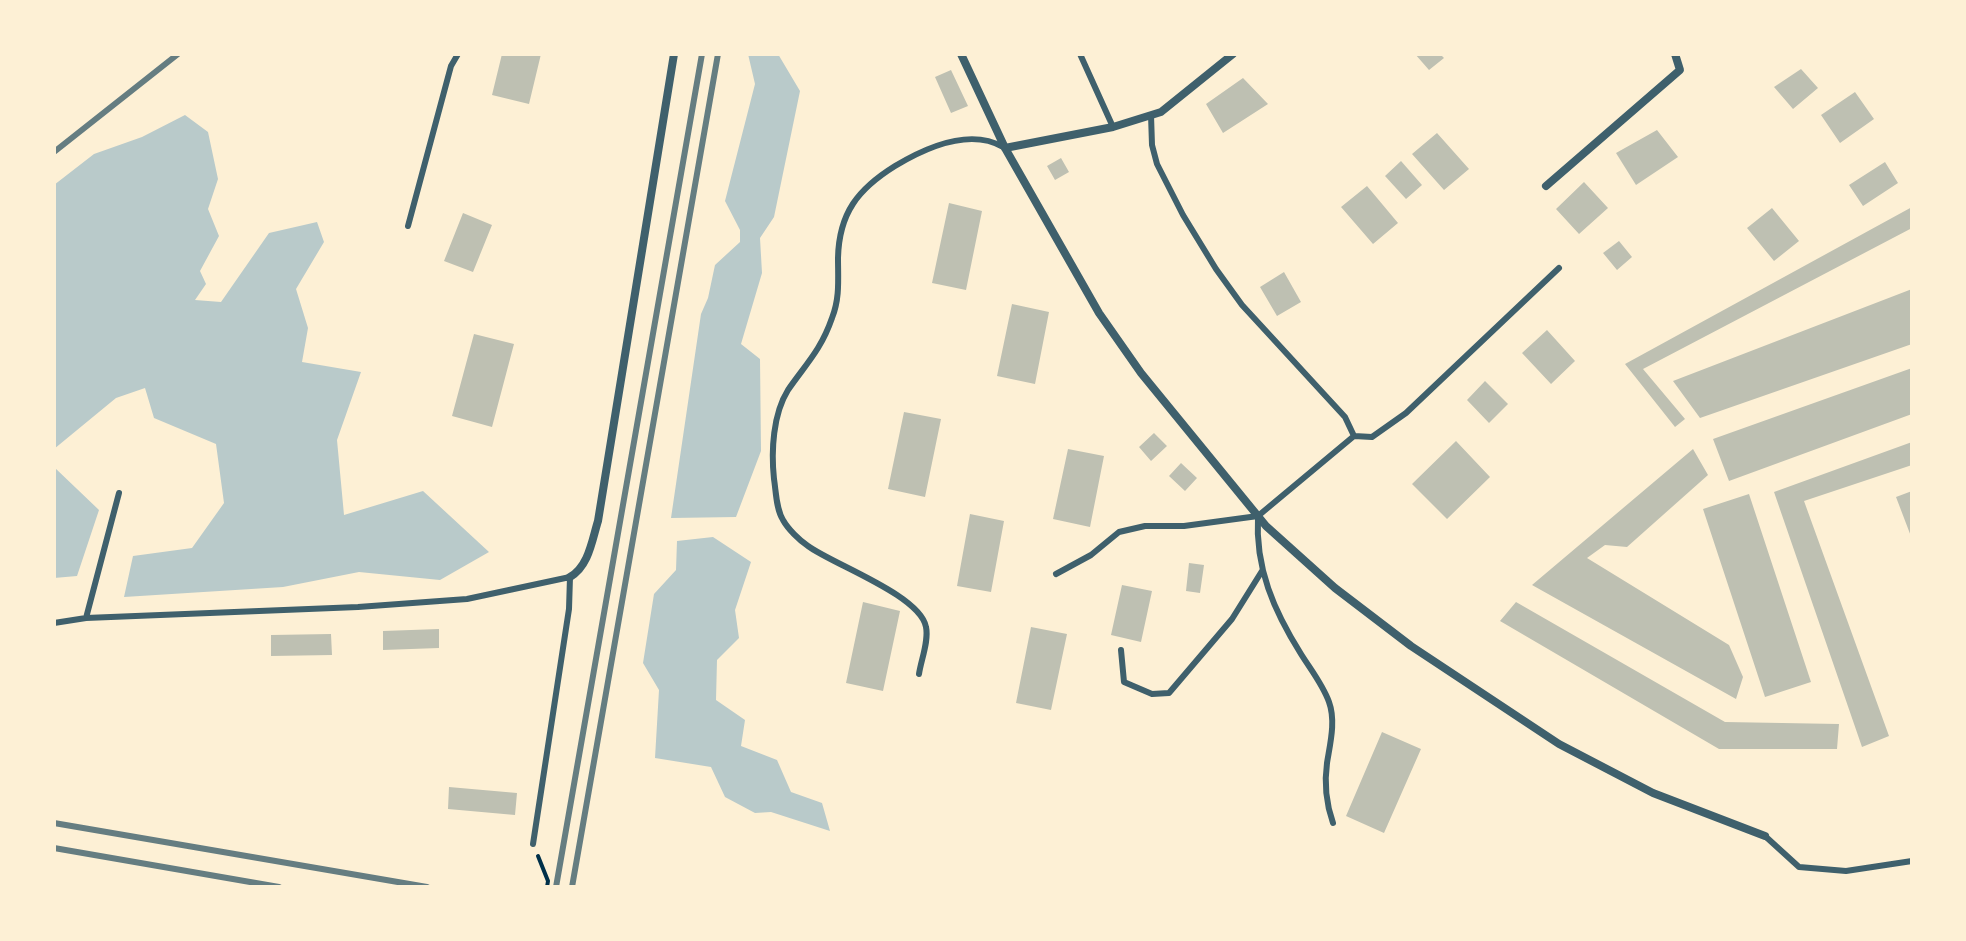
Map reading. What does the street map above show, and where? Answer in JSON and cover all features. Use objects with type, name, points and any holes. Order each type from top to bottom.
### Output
[{"type":"street","points":[[570,577],[579,572],[590,551],[598,521],[674,54]]},
{"type":"street","points":[[961,54],[1005,148],[1099,313],[1141,373],[1258,516],[1335,588],[1411,646],[1559,744],[1653,793],[1765,836]]},
{"type":"street","points":[[1005,148],[1113,127],[1161,112],[1233,54]]},
{"type":"street","points":[[1546,186],[1680,70],[1675,54]]},
{"type":"lane","points":[[408,226],[451,66],[458,54]]},
{"type":"lane","points":[[1080,54],[1113,127]]},
{"type":"lane","points":[[1151,115],[1152,145],[1157,164],[1216,269],[1242,305],[1345,417],[1354,436]]},
{"type":"lane","points":[[919,674],[927,631],[925,621],[875,580],[807,546],[781,518],[773,471],[778,416],[787,392],[807,368],[833,317],[838,294],[840,237],[853,201],[870,183],[899,163],[948,142],[992,141],[1005,148]]},
{"type":"lane","points":[[1056,574],[1091,555],[1119,532],[1145,526],[1184,526],[1258,516],[1354,436],[1372,437],[1406,413],[1559,268]]},
{"type":"lane","points":[[86,618],[119,493]]},
{"type":"lane","points":[[1258,516],[1262,571],[1269,595],[1330,705],[1332,730],[1325,791],[1333,823]]},
{"type":"lane","points":[[1121,650],[1124,682],[1152,694],[1169,693],[1232,619],[1262,571]]},
{"type":"lane","points":[[54,623],[86,618],[358,607],[467,599],[570,577],[569,609],[533,844]]},
{"type":"lane","points":[[1765,836],[1799,867],[1846,871],[1912,861]]},
{"type":"path","points":[[533,844],[548,881],[547,887]]},
{"type":"shaded area","points":[[748,54],[778,54],[800,91],[774,217],[760,238],[762,273],[741,344],[760,359],[761,451],[736,517],[671,518],[701,314],[715,265],[740,242],[740,230],[725,201],[755,84]]},
{"type":"shaded area","points":[[185,115],[208,132],[218,179],[208,209],[219,236],[200,271],[206,284],[195,300],[221,302],[269,233],[317,222],[324,242],[296,289],[308,328],[302,362],[361,372],[337,440],[344,515],[423,491],[489,552],[440,580],[359,572],[283,587],[124,597],[133,556],[192,548],[224,503],[216,444],[154,418],[145,388],[116,398],[54,449],[54,185],[94,154],[142,137]]},
{"type":"shaded area","points":[[54,467],[99,510],[77,576],[54,578]]},
{"type":"shaded area","points":[[713,537],[751,562],[735,610],[739,638],[717,660],[716,700],[745,720],[741,746],[777,760],[791,792],[822,803],[830,831],[771,812],[755,813],[725,797],[711,767],[655,758],[659,690],[643,663],[654,594],[676,570],[677,541]]},
{"type":"building","points":[[502,54],[541,54],[529,104],[492,95]]},
{"type":"building","points":[[1415,54],[1440,54],[1444,58],[1429,70]]},
{"type":"building","points":[[1801,69],[1818,88],[1793,109],[1774,87]]},
{"type":"building","points":[[951,70],[968,106],[951,113],[935,77]]},
{"type":"building","points":[[1243,78],[1268,104],[1223,133],[1206,104]]},
{"type":"building","points":[[1855,92],[1874,119],[1840,143],[1821,115]]},
{"type":"building","points":[[1657,130],[1678,157],[1636,185],[1616,153]]},
{"type":"building","points":[[1437,133],[1469,169],[1444,190],[1412,154]]},
{"type":"building","points":[[1061,158],[1069,172],[1055,180],[1047,166]]},
{"type":"building","points":[[1401,161],[1422,185],[1406,199],[1385,176]]},
{"type":"building","points":[[1885,162],[1898,183],[1863,206],[1849,185]]},
{"type":"building","points":[[1584,182],[1608,208],[1579,234],[1556,209]]},
{"type":"building","points":[[1367,186],[1398,223],[1373,244],[1341,207]]},
{"type":"building","points":[[949,203],[982,211],[966,290],[932,283]]},
{"type":"building","points":[[1912,207],[1912,228],[1643,369],[1685,419],[1675,427],[1625,364]]},
{"type":"building","points":[[1772,208],[1799,241],[1774,261],[1747,228]]},
{"type":"building","points":[[463,213],[492,225],[473,272],[444,261]]},
{"type":"building","points":[[1619,241],[1632,257],[1617,270],[1603,253]]},
{"type":"building","points":[[1284,272],[1301,302],[1277,316],[1260,287]]},
{"type":"building","points":[[1912,289],[1912,344],[1700,418],[1673,381]]},
{"type":"building","points":[[1012,304],[1049,312],[1035,384],[997,376]]},
{"type":"building","points":[[1547,330],[1575,361],[1551,384],[1522,353]]},
{"type":"building","points":[[474,334],[514,344],[492,427],[452,416]]},
{"type":"building","points":[[1912,368],[1912,414],[1729,481],[1713,439]]},
{"type":"building","points":[[1485,381],[1508,404],[1489,423],[1467,400]]},
{"type":"building","points":[[904,412],[941,419],[925,497],[888,489]]},
{"type":"building","points":[[1154,433],[1167,446],[1151,461],[1139,447]]},
{"type":"building","points":[[1456,441],[1490,477],[1447,519],[1412,484]]},
{"type":"building","points":[[1912,442],[1912,465],[1804,501],[1889,736],[1862,747],[1774,492]]},
{"type":"building","points":[[1068,449],[1104,456],[1090,527],[1053,519]]},
{"type":"building","points":[[1693,449],[1708,475],[1627,547],[1605,545],[1587,558],[1729,645],[1743,677],[1736,699],[1532,585]]},
{"type":"building","points":[[1181,463],[1197,478],[1185,491],[1169,476]]},
{"type":"building","points":[[1912,491],[1912,539],[1896,497]]},
{"type":"building","points":[[1749,494],[1811,682],[1765,697],[1703,509]]},
{"type":"building","points":[[970,514],[1004,521],[991,592],[957,586]]},
{"type":"building","points":[[1189,563],[1204,565],[1200,593],[1186,591]]},
{"type":"building","points":[[1122,585],[1152,591],[1141,642],[1111,635]]},
{"type":"building","points":[[863,602],[900,611],[883,691],[846,683]]},
{"type":"building","points":[[1516,602],[1725,722],[1839,724],[1837,749],[1719,749],[1500,621]]},
{"type":"building","points":[[1031,627],[1067,634],[1051,710],[1016,703]]},
{"type":"building","points":[[439,629],[439,648],[383,650],[383,631]]},
{"type":"building","points":[[331,634],[332,655],[271,656],[271,635]]},
{"type":"building","points":[[1382,732],[1421,749],[1384,833],[1346,816]]},
{"type":"building","points":[[449,787],[517,793],[515,815],[448,809]]},
{"type":"railway","points":[[54,152],[178,54]]},
{"type":"railway","points":[[556,887],[702,54]]},
{"type":"railway","points":[[572,887],[718,54]]},
{"type":"railway","points":[[54,823],[427,887]]},
{"type":"railway","points":[[54,848],[279,887]]}]
